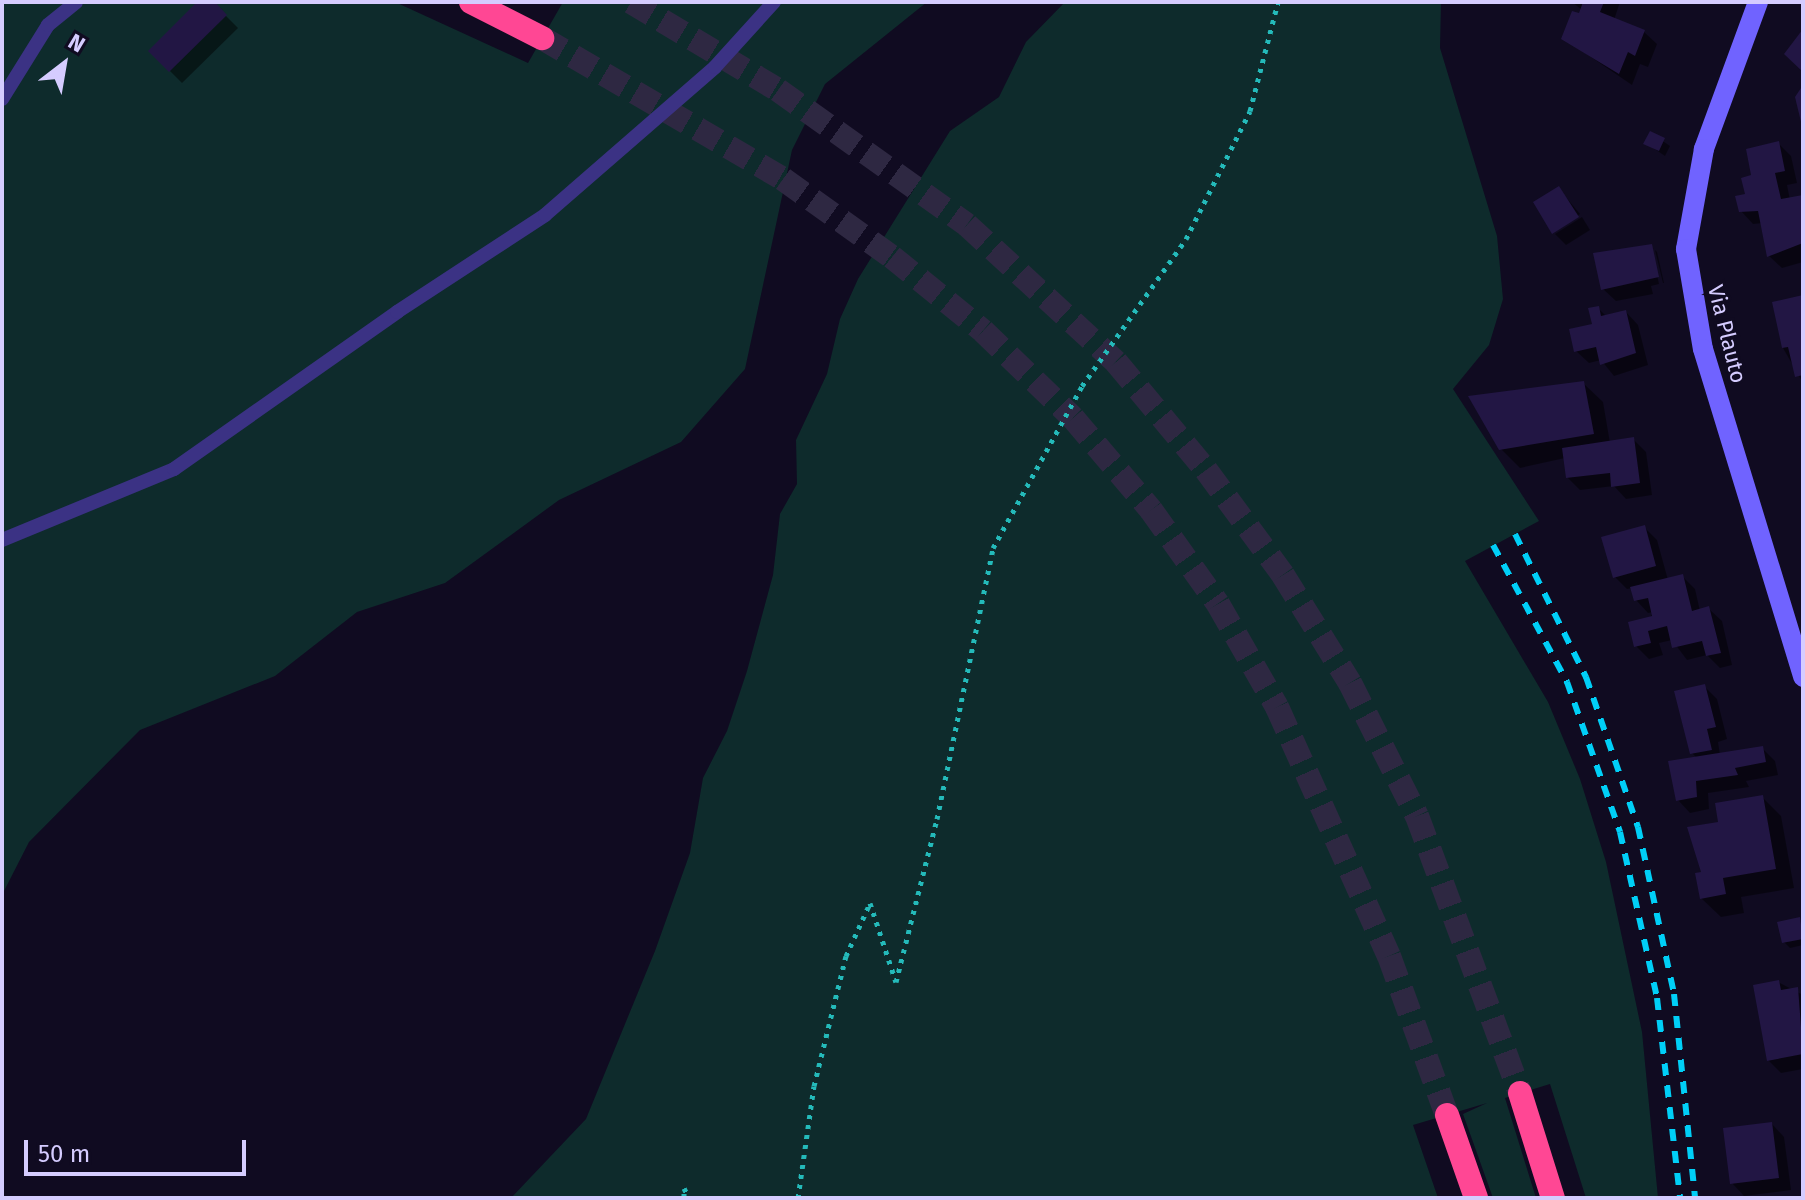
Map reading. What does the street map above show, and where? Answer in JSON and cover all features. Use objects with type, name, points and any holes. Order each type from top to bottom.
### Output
[{"type":"highway","points":[[471,2],[542,38]]},
{"type":"highway","points":[[1520,1093],[1553,1198]]},
{"type":"highway","points":[[1447,1115],[1476,1198]]},
{"type":"main road","name":"Via Plauto","points":[[1758,2],[1704,149],[1686,249],[1703,349],[1803,677]]},
{"type":"lane","points":[[2,99],[48,25],[76,2]]},
{"type":"lane","points":[[2,540],[174,469],[397,312],[545,215],[715,67],[774,2]]},
{"type":"path","points":[[798,1198],[814,1086],[846,956],[870,903],[896,982],[937,819],[993,548],[1082,386],[1186,239],[1250,111],[1278,2]]},
{"type":"green space","points":[[2,2],[395,2],[528,63],[563,2],[927,2],[825,84],[792,150],[745,369],[681,442],[559,500],[445,583],[357,612],[275,676],[140,730],[29,842],[2,895]]},
{"type":"green space","points":[[1065,2],[1441,2],[1440,48],[1497,236],[1503,299],[1489,345],[1453,389],[1539,521],[1465,561],[1548,702],[1580,779],[1606,862],[1642,1032],[1658,1198],[1586,1198],[1550,1084],[1505,1098],[1536,1198],[1493,1198],[1463,1114],[1487,1103],[1413,1125],[1438,1198],[511,1198],[586,1119],[655,951],[690,853],[703,778],[727,731],[747,671],[773,575],[780,514],[797,484],[796,440],[827,374],[840,319],[858,279],[950,131],[999,97],[1026,42]]},
{"type":"building","points":[[197,2],[215,2],[227,15],[169,72],[148,51]]},
{"type":"building","points":[[1583,2],[1604,2],[1600,12],[1645,30],[1635,56],[1628,52],[1619,74],[1561,39],[1572,11],[1579,13]]},
{"type":"building","points":[[1803,29],[1803,72],[1784,54]]},
{"type":"building","points":[[1803,85],[1803,126],[1802,126],[1795,97]]},
{"type":"building","points":[[1650,131],[1665,138],[1659,151],[1643,144]]},
{"type":"building","points":[[1779,141],[1785,171],[1775,173],[1781,199],[1803,195],[1803,243],[1767,257],[1758,211],[1739,212],[1735,196],[1745,194],[1741,178],[1751,175],[1746,149]]},
{"type":"building","points":[[1559,186],[1579,217],[1552,234],[1533,202]]},
{"type":"building","points":[[1652,244],[1659,277],[1601,290],[1593,253]]},
{"type":"building","points":[[1803,295],[1803,375],[1795,377],[1788,347],[1782,348],[1772,302]]},
{"type":"building","points":[[1599,306],[1601,316],[1626,310],[1636,353],[1600,365],[1596,347],[1574,352],[1569,329],[1592,324],[1588,308]]},
{"type":"building","points":[[1584,381],[1594,434],[1499,450],[1468,396]]},
{"type":"building","points":[[1634,437],[1640,483],[1611,487],[1610,473],[1566,478],[1562,448]]},
{"type":"building","points":[[1645,525],[1656,566],[1613,578],[1601,537]]},
{"type":"building","points":[[1683,574],[1692,611],[1709,606],[1721,653],[1706,656],[1702,641],[1672,648],[1667,626],[1648,631],[1651,643],[1634,647],[1628,622],[1652,616],[1648,598],[1634,601],[1630,587]]},
{"type":"building","points":[[1705,684],[1716,727],[1707,729],[1712,750],[1690,754],[1674,691]]},
{"type":"building","points":[[1763,746],[1766,762],[1735,768],[1738,775],[1696,781],[1697,797],[1676,801],[1668,761]]},
{"type":"building","points":[[1763,795],[1776,869],[1723,878],[1726,894],[1700,899],[1695,873],[1701,872],[1687,827],[1718,822],[1715,803]]},
{"type":"building","points":[[1800,917],[1803,939],[1782,943],[1777,922]]},
{"type":"building","points":[[1779,980],[1781,990],[1798,987],[1803,1054],[1767,1061],[1753,985]]},
{"type":"building","points":[[1772,1122],[1779,1178],[1730,1184],[1723,1128]]},
{"type":"tunnel","points":[[631,2],[778,90],[967,225],[1116,362],[1206,470],[1283,575],[1350,683],[1417,816],[1520,1093]]},
{"type":"tunnel","points":[[542,38],[783,179],[892,257],[983,331],[1073,418],[1151,510],[1218,604],[1277,707],[1389,956],[1447,1115]]},
{"type":"railway","points":[[1515,534],[1586,677],[1638,827],[1674,994],[1695,1198]]},
{"type":"railway","points":[[1493,545],[1567,682],[1620,832],[1657,998],[1680,1198]]}]
